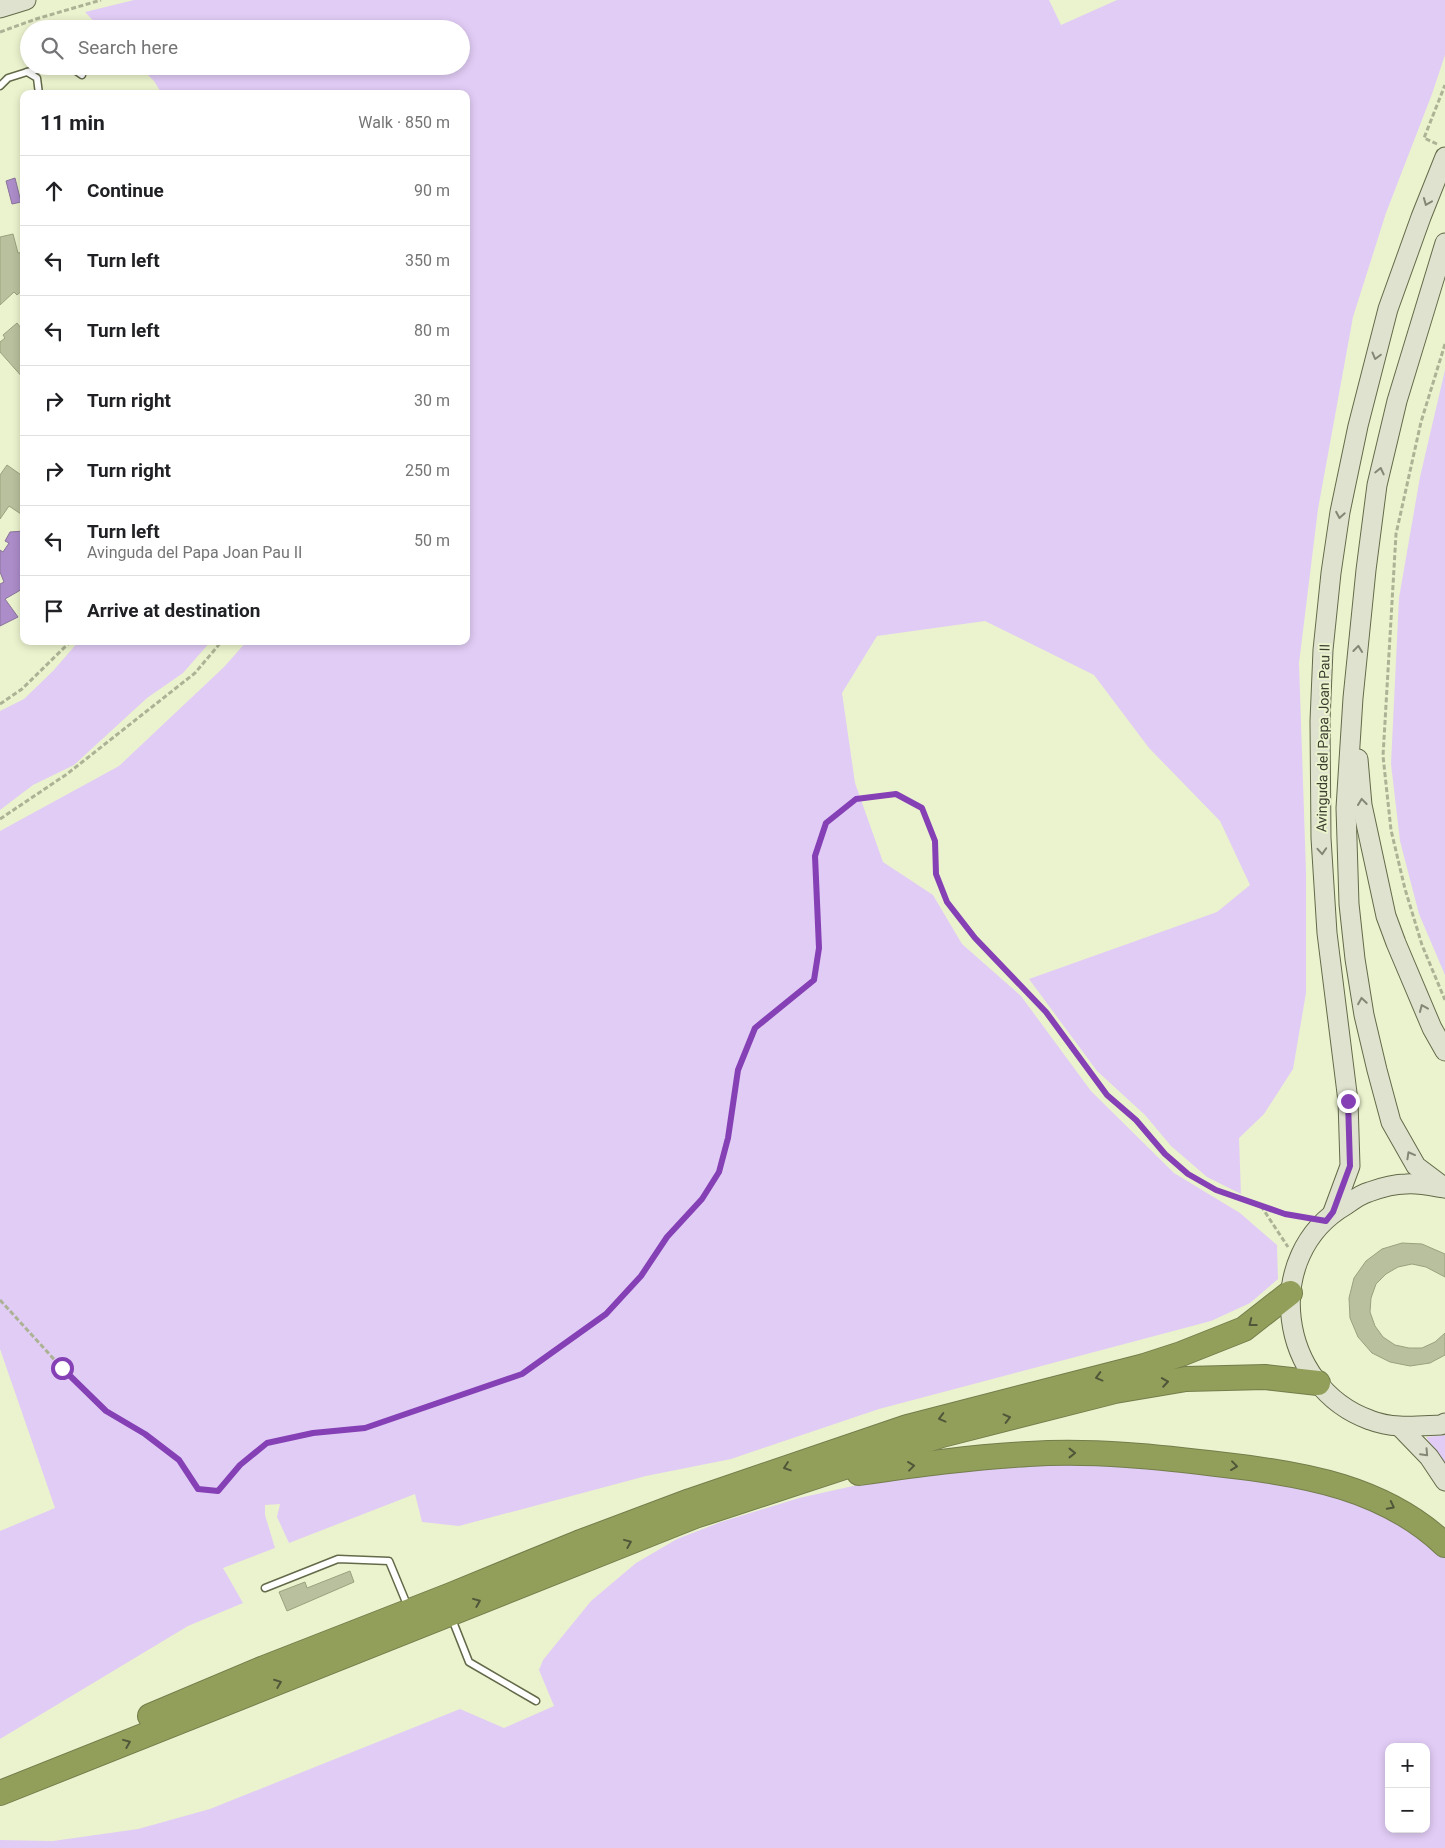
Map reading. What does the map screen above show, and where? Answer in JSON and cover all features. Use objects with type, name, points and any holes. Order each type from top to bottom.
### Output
[{"type":"highway","points":[[0,1779],[264,1668],[588,1539],[690,1501],[907,1427],[1144,1366],[1181,1354],[1244,1329],[1290,1293]]},
{"type":"highway","points":[[0,1793],[695,1516],[942,1435],[1115,1391],[1186,1379],[1241,1376],[1318,1384]]},
{"type":"highway","points":[[793,1483],[946,1462],[1029,1454],[1074,1453],[1163,1457],[1251,1468],[1329,1482],[1367,1494],[1397,1509],[1429,1530],[1445,1545]]},
{"type":"main road","points":[[0,8],[26,0]]},
{"type":"main road","name":"Avinguda del Papa Joan Pau II","points":[[1329,1216],[1350,1166],[1348,1101],[1327,933],[1321,838],[1320,721],[1323,650],[1328,602],[1340,512],[1367,390],[1388,309],[1421,217],[1441,151]]},
{"type":"main road","name":"Avinguda del Papa Joan Pau II","points":[[1445,243],[1397,401],[1377,485],[1353,698],[1346,808],[1350,904],[1355,959],[1364,1015],[1391,1122],[1416,1166],[1445,1188]]},
{"type":"main road","name":"Avinguda del Papa Joan Pau II","points":[[1424,309],[1445,267]]},
{"type":"main road","name":"Avinguda del Papa Joan Pau II","points":[[1353,698],[1362,805],[1386,916],[1432,1028],[1445,1051]]},
{"type":"main road","points":[[1445,1188],[1405,1184],[1367,1192],[1329,1216],[1312,1235],[1297,1263],[1290,1293],[1291,1325],[1300,1356],[1318,1384],[1341,1406],[1370,1420],[1401,1428],[1441,1425],[1445,1423]]},
{"type":"main road","points":[[1401,1428],[1429,1457],[1445,1481]]},
{"type":"lane","points":[[0,86],[8,78],[20,74]]},
{"type":"lane","points":[[32,75],[37,78],[38,90]]},
{"type":"lane","points":[[266,1588],[338,1559],[389,1561],[409,1611]]},
{"type":"lane","points":[[449,1613],[469,1662],[536,1701]]},
{"type":"path","points":[[33,20],[101,0]]},
{"type":"path","points":[[0,32],[20,25]]},
{"type":"path","points":[[1441,151],[1424,138],[1445,84]]},
{"type":"path","points":[[1445,344],[1421,422],[1396,534],[1383,756],[1391,830],[1405,889],[1422,945],[1445,1000]]},
{"type":"path","points":[[0,704],[22,689],[67,645]]},
{"type":"path","points":[[0,819],[67,774],[195,674],[219,645]]},
{"type":"path","points":[[0,1300],[62,1368],[106,1411],[145,1434],[179,1460],[198,1489],[218,1491],[240,1465],[267,1443],[313,1433],[365,1428],[522,1374],[606,1314],[641,1276],[667,1237],[702,1199],[719,1172],[728,1138],[738,1070],[755,1028],[814,980],[819,948],[815,856],[826,823],[856,799],[896,794],[922,808],[935,841],[936,874],[947,902],[975,938],[1046,1012],[1107,1095],[1136,1120],[1165,1154],[1188,1174],[1216,1190],[1285,1214],[1329,1216]]},
{"type":"path","points":[[1261,1205],[1297,1263]]},
{"type":"shaded area","points":[[134,0],[1049,0],[1061,25],[1117,0],[1445,0],[1445,55],[1386,213],[1353,317],[1318,509],[1299,663],[1306,872],[1306,993],[1293,1069],[1264,1114],[1239,1138],[1241,1194],[1207,1177],[1171,1146],[1145,1115],[1097,1071],[1029,979],[1217,912],[1250,885],[1220,821],[1149,748],[1094,675],[985,621],[877,636],[842,693],[855,783],[883,862],[933,895],[962,944],[1021,996],[1091,1091],[1174,1173],[1240,1213],[1277,1245],[1278,1279],[1250,1303],[1211,1321],[879,1409],[731,1459],[646,1476],[459,1526],[422,1522],[415,1494],[289,1543],[277,1517],[280,1504],[265,1505],[265,1515],[275,1548],[223,1568],[243,1603],[188,1626],[0,1739],[0,1531],[55,1508],[0,1349],[0,831],[119,766],[224,667],[243,645],[470,645],[470,90],[160,90],[148,75],[470,75],[470,20],[93,20],[85,12]]},
{"type":"shaded area","points":[[15,178],[20,202],[12,204],[6,181]]},
{"type":"shaded area","points":[[1445,370],[1445,975],[1419,914],[1400,841],[1391,764],[1399,598],[1420,477]]},
{"type":"shaded area","points":[[20,531],[20,590],[5,599],[18,617],[0,626],[0,584],[4,582],[0,572],[0,550],[3,552],[9,543],[5,541],[10,532]]},
{"type":"shaded area","points":[[76,645],[208,645],[183,673],[147,698],[74,765],[33,785],[0,810],[0,711],[24,699],[53,671]]},
{"type":"shaded area","points":[[1445,1435],[1445,1467],[1426,1437]]},
{"type":"shaded area","points":[[1030,1462],[1189,1468],[1341,1495],[1373,1507],[1424,1537],[1445,1558],[1445,1848],[0,1848],[0,1840],[53,1841],[138,1829],[210,1809],[460,1709],[504,1728],[554,1706],[539,1670],[543,1660],[591,1601],[636,1563],[677,1539],[721,1522],[799,1498],[862,1484]]},
{"type":"building","points":[[13,234],[18,253],[20,253],[20,292],[17,295],[14,292],[0,305],[0,237]]},
{"type":"building","points":[[17,323],[20,327],[20,374],[0,352],[0,342],[5,338],[3,335]]},
{"type":"building","points":[[7,465],[20,474],[20,513],[9,506],[0,519],[0,475]]},
{"type":"building","points":[[1402,1243],[1422,1244],[1445,1254],[1445,1277],[1426,1267],[1412,1264],[1398,1267],[1386,1274],[1376,1284],[1371,1298],[1370,1312],[1375,1326],[1383,1337],[1395,1345],[1422,1348],[1435,1342],[1445,1333],[1445,1355],[1430,1363],[1410,1366],[1390,1362],[1372,1353],[1358,1337],[1350,1318],[1349,1298],[1354,1278],[1366,1261],[1382,1249]]},
{"type":"building","points":[[350,1571],[354,1582],[287,1611],[279,1592],[305,1582],[307,1588]]},
{"type":"route","points":[[62,1368],[106,1411],[145,1434],[179,1460],[198,1489],[218,1491],[240,1465],[267,1443],[313,1433],[365,1428],[522,1374],[560,1348],[606,1314],[641,1276],[667,1237],[702,1199],[719,1172],[728,1138],[738,1070],[755,1028],[814,980],[819,948],[815,856],[826,823],[856,799],[896,794],[922,808],[935,841],[936,874],[947,902],[975,938],[1046,1012],[1107,1095],[1136,1120],[1165,1154],[1188,1174],[1216,1190],[1285,1214],[1326,1221],[1333,1212],[1350,1166],[1348,1101]]}]
